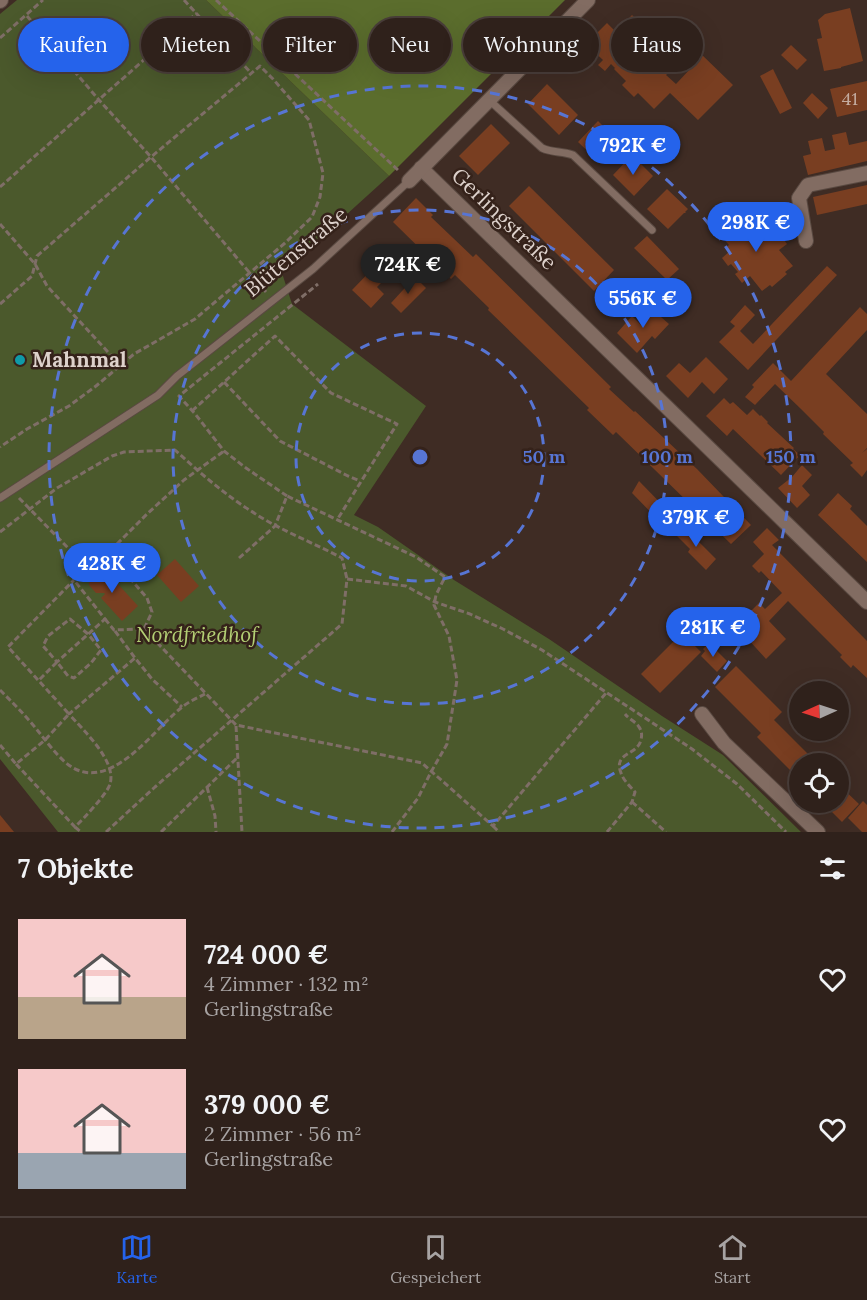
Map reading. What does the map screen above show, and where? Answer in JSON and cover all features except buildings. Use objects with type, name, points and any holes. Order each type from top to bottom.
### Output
[{"type":"street","name":"Blütenstraße","points":[[409,181],[588,0]]},
{"type":"street","name":"Gerlingstraße","points":[[421,168],[867,602]]},
{"type":"street","points":[[806,241],[799,198],[808,185],[867,173]]},
{"type":"street","points":[[702,714],[724,744],[818,832]]},
{"type":"lane","points":[[488,100],[542,148],[553,153],[561,151],[573,155],[652,230]]},
{"type":"lane","name":"Blütenstraße","points":[[0,498],[158,395],[177,376],[313,269],[409,181]]},
{"type":"path","points":[[0,38],[43,0]]},
{"type":"path","points":[[184,0],[251,73]]},
{"type":"path","points":[[216,0],[409,181]]},
{"type":"path","points":[[0,187],[197,14]]},
{"type":"path","points":[[27,16],[273,300]]},
{"type":"path","points":[[0,304],[32,276],[37,256],[260,66],[309,120],[323,173],[320,197],[312,217],[285,243],[195,319],[134,354],[69,406],[0,447]]},
{"type":"path","points":[[0,224],[35,264],[47,286],[120,365]]},
{"type":"path","points":[[318,284],[179,396],[224,451],[246,468],[287,496],[416,558],[444,577],[434,605],[449,636],[456,680],[447,744],[418,798],[392,832]]},
{"type":"path","points":[[192,411],[275,336],[331,393],[397,424],[336,520]]},
{"type":"path","points":[[224,382],[280,441],[360,481]]},
{"type":"path","points":[[0,532],[57,488],[112,456],[124,452],[175,450],[251,512],[342,558],[347,579],[342,624],[106,832]]},
{"type":"path","points":[[11,490],[75,555],[103,555],[108,553],[184,480],[224,451]]},
{"type":"path","points":[[239,558],[275,526],[287,496]]},
{"type":"path","points":[[75,555],[74,580],[152,679],[182,707]]},
{"type":"path","points":[[103,555],[122,569],[147,598],[152,612],[144,628]]},
{"type":"path","points":[[347,579],[406,586],[435,602],[504,629],[542,650],[692,749],[737,784],[786,832]]},
{"type":"path","points":[[74,580],[8,647],[101,751],[108,764],[110,785],[75,827]]},
{"type":"path","points":[[38,681],[105,618]]},
{"type":"path","points":[[70,619],[88,634],[100,650],[91,663],[74,678],[68,676],[43,646],[48,636],[70,619]]},
{"type":"path","points":[[114,630],[144,628]]},
{"type":"path","points":[[144,628],[236,725],[422,764],[499,832]]},
{"type":"path","points":[[16,764],[45,740],[69,714],[135,658]]},
{"type":"path","points":[[0,690],[20,709],[66,763],[82,772],[110,770],[118,766],[182,707],[205,694]]},
{"type":"path","points":[[493,826],[606,693]]},
{"type":"path","points":[[607,832],[632,802],[635,792],[620,771],[620,761],[623,756],[634,751],[642,738],[638,724],[625,714]]},
{"type":"path","points":[[236,725],[242,832]]},
{"type":"path","points":[[0,745],[81,832]]},
{"type":"path","points":[[161,832],[238,757]]},
{"type":"path","points":[[207,787],[215,816],[216,832]]},
{"type":"path","points":[[632,802],[666,832]]},
{"type":"green space","name":"Nordfriedhof","points":[[17,0],[206,0],[225,18],[141,18],[141,72],[251,72],[251,43],[263,55],[263,72],[281,72],[389,176],[282,273],[292,304],[426,406],[354,515],[378,527],[454,580],[549,639],[723,755],[801,832],[58,832],[0,759],[0,14]]},
{"type":"green space","points":[[206,0],[565,0],[547,18],[463,18],[463,72],[493,72],[389,176],[281,72],[357,72],[357,18],[263,18],[263,55],[251,43],[251,18],[225,18]]},
{"type":"place","name":"Mahnmal","points":[[20,360]]}]
